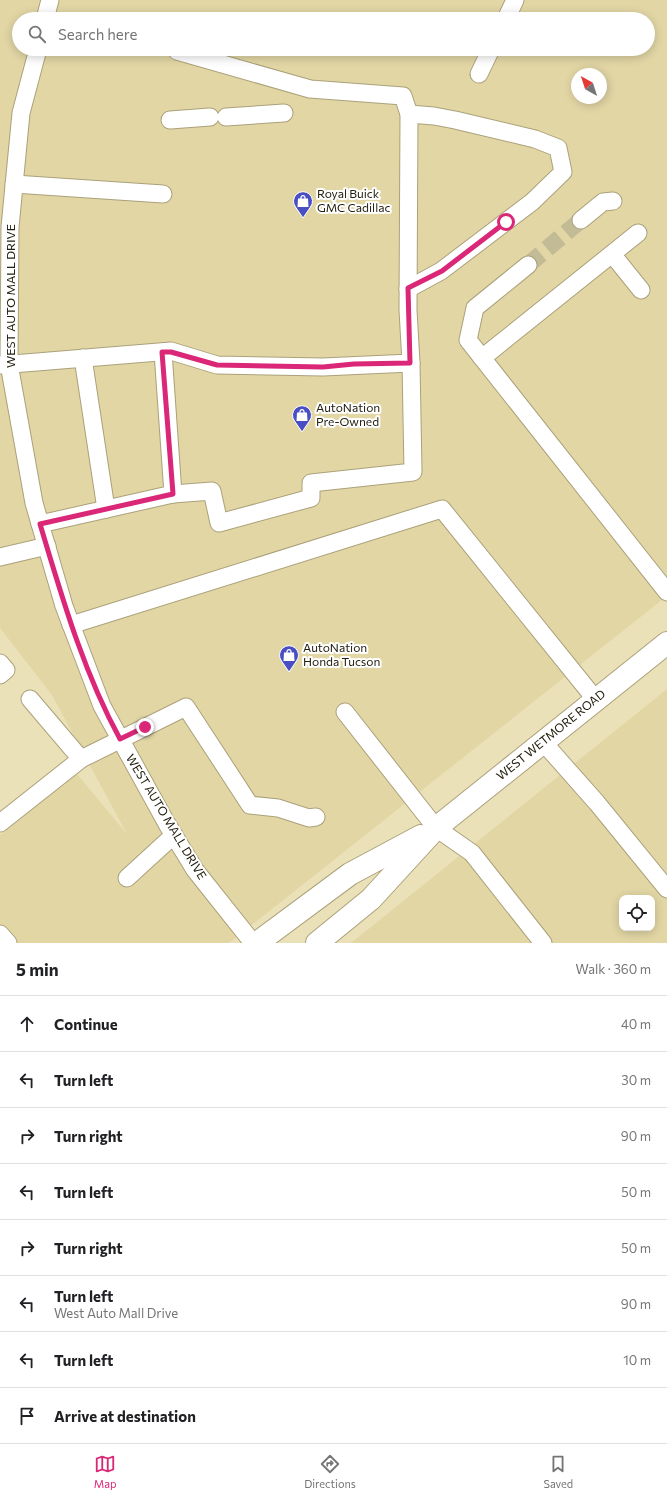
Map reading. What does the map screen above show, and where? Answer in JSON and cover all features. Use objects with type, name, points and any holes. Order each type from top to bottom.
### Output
[{"type":"main road","name":"WEST WETMORE ROAD","points":[[317,943],[371,899],[436,828],[667,643]]},
{"type":"main road","name":"WEST WETMORE ROAD","points":[[258,943],[350,874],[436,828]]},
{"type":"street","points":[[47,12],[50,0]]},
{"type":"street","points":[[510,12],[516,0]]},
{"type":"street","name":"WEST AUTO MALL DRIVE","points":[[36,56],[21,114],[10,227],[5,254],[5,365],[34,503],[71,625],[102,706],[195,870],[253,943]]},
{"type":"street","points":[[40,524],[173,494],[212,491],[218,523],[311,498],[312,483],[413,472],[408,288],[409,114],[403,96],[310,89],[195,56]]},
{"type":"street","points":[[479,74],[488,56]]},
{"type":"street","points":[[170,120],[284,113]]},
{"type":"street","points":[[408,288],[442,271],[532,202],[563,172],[558,148],[535,139],[434,116],[409,114]]},
{"type":"street","points":[[14,184],[163,194]]},
{"type":"street","points":[[581,220],[603,202],[613,201]]},
{"type":"street","points":[[482,358],[638,233]]},
{"type":"street","points":[[612,254],[641,290]]},
{"type":"street","points":[[528,265],[475,308],[468,340],[667,592]]},
{"type":"street","points":[[5,365],[162,352],[171,352],[217,365],[323,367],[354,364],[410,363]]},
{"type":"street","points":[[162,352],[173,494]]},
{"type":"street","points":[[83,358],[106,509]]},
{"type":"street","points":[[71,625],[442,509],[596,700]]},
{"type":"street","points":[[0,556],[47,546]]},
{"type":"street","points":[[30,699],[82,759]]},
{"type":"street","points":[[0,823],[82,759],[186,707],[250,805],[278,808],[309,818],[316,818]]},
{"type":"street","points":[[345,712],[436,828],[472,853],[543,943]]},
{"type":"street","points":[[543,742],[597,803],[667,889]]},
{"type":"street","points":[[127,878],[174,835]]},
{"type":"street","points":[[0,934],[8,943]]},
{"type":"shaded area","points":[[0,0],[667,0],[667,596],[229,943],[0,943],[0,835],[77,774],[127,834],[52,695],[0,628]]},
{"type":"shaded area","points":[[667,689],[667,943],[351,943]]},
{"type":"tunnel","points":[[528,265],[581,220]]},
{"type":"place","name":"Royal Buick GMC Cadillac","points":[[303,218]]},
{"type":"place","name":"AutoNation Pre-Owned","points":[[302,432]]},
{"type":"place","name":"AutoNation Honda Tucson","points":[[289,672]]},
{"type":"route","points":[[145,727],[120,739],[102,706],[64,606],[40,524],[173,494],[162,352],[171,352],[217,365],[323,367],[354,364],[410,363],[408,288],[442,271],[506,222]]}]
